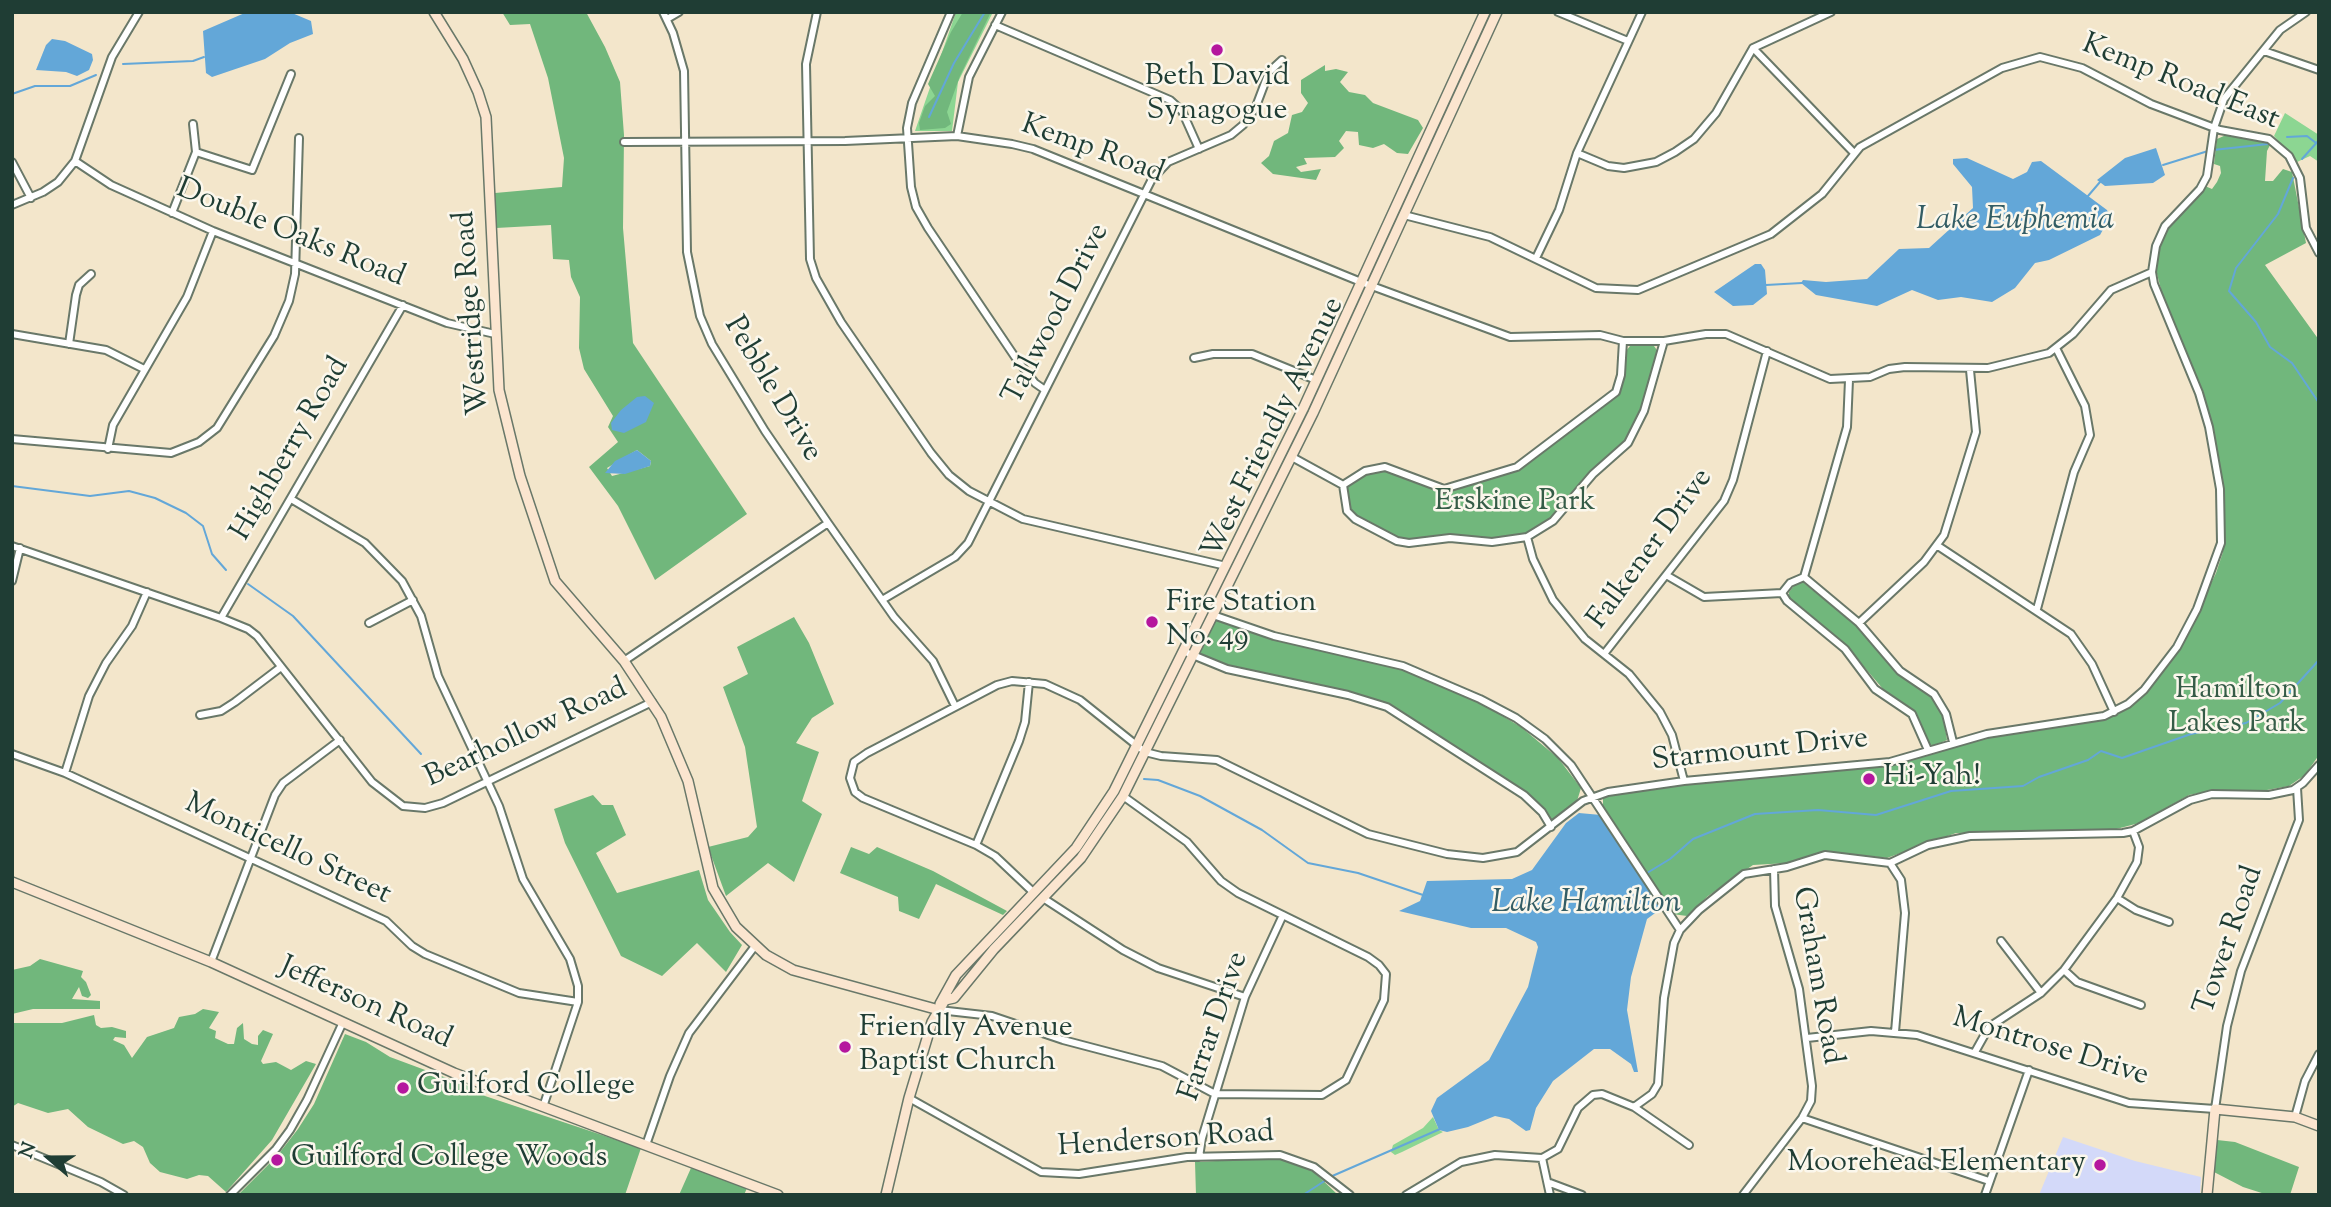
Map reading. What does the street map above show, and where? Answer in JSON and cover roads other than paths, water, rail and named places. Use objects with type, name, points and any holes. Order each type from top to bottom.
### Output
[{"type":"main road","name":"Westridge Road","points":[[434,12],[463,59],[486,117],[499,390],[506,425],[549,569],[573,606],[624,661],[652,702],[688,781],[713,888],[736,927],[776,962],[802,973],[939,1010]]},
{"type":"main road","name":"West Friendly Avenue","points":[[939,1010],[943,994],[956,975],[1076,848],[1098,817],[1226,566],[1316,380],[1486,12]]},
{"type":"main road","name":"West Friendly Avenue","points":[[886,1195],[909,1098],[926,1039],[939,1010],[945,1000],[954,998],[994,949],[1094,842],[1123,796],[1292,457],[1497,12]]},
{"type":"main road","name":"Jefferson Road","points":[[12,882],[211,962],[454,1073],[778,1195]]},
{"type":"main road","name":"Montrose Drive","points":[[2215,1108],[2295,1117],[2319,1126]]},
{"type":"main road","name":"Tower Road","points":[[2207,1195],[2215,1108]]},
{"type":"street","points":[[12,205],[31,198],[58,182],[75,161],[112,57],[139,12]]},
{"type":"street","points":[[665,15],[679,12]]},
{"type":"street","points":[[817,12],[806,64],[810,259],[817,278],[841,322],[931,453],[949,475],[990,504],[1043,525],[1226,566]]},
{"type":"street","points":[[951,12],[912,103],[907,137],[916,207],[1015,357],[1035,383],[1045,390]]},
{"type":"street","points":[[957,136],[969,77],[1002,12]]},
{"type":"street","points":[[1558,12],[1628,41]]},
{"type":"street","points":[[1536,258],[1559,210],[1577,153],[1642,12]]},
{"type":"street","points":[[1577,153],[1608,166],[1624,168],[1656,162],[1675,152],[1694,139],[1716,113],[1753,48],[1831,12]]},
{"type":"street","name":"Starmount Drive","points":[[976,845],[872,804],[855,792],[850,778],[854,762],[867,753],[997,685],[1029,681],[1062,690],[1080,700],[1135,747],[1145,752],[1161,756],[1217,760],[1368,834],[1447,854],[1483,858],[1517,852],[1570,811],[1593,797],[1629,788],[1876,764],[1953,742],[2114,712],[2138,697],[2177,647],[2202,597],[2221,543],[2220,489],[2209,427],[2199,393],[2161,303],[2152,272],[2156,246],[2165,226],[2200,189],[2207,176],[2214,128],[2224,99],[2280,30],[2306,12]]},
{"type":"street","name":"Pebble Drive","points":[[665,15],[684,71],[687,252],[700,316],[732,379],[882,600],[933,661],[955,706]]},
{"type":"street","points":[[995,25],[1170,100],[1182,111],[1199,149]]},
{"type":"street","points":[[1753,48],[1854,153]]},
{"type":"street","points":[[2264,51],[2319,70]]},
{"type":"street","name":"Kemp Road East","points":[[1404,215],[1490,237],[1596,288],[1622,291],[1656,285],[1771,234],[1822,194],[1854,153],[1889,129],[2002,68],[2040,57],[2082,68],[2151,104],[2214,128],[2262,135],[2289,156],[2300,178],[2306,228],[2319,253]]},
{"type":"street","name":"Tallwood Drive","points":[[882,600],[961,552],[990,504],[1144,194],[1168,162],[1231,135],[1243,125],[1255,108],[1269,72],[1282,60]]},
{"type":"street","points":[[196,152],[252,170],[290,74]]},
{"type":"street","points":[[172,213],[196,152],[193,124]]},
{"type":"street","name":"Kemp Road","points":[[624,142],[808,141],[957,136],[1033,149],[1361,282],[1510,337],[1600,335],[1623,341],[1664,341],[1706,334],[1726,334],[1830,379],[1849,380]]},
{"type":"street","points":[[12,439],[171,453],[199,442],[217,428],[233,407],[283,318],[289,301],[295,264],[299,138]]},
{"type":"street","name":"Double Oaks Road","points":[[75,161],[111,185],[213,231],[447,323],[495,334]]},
{"type":"street","points":[[12,162],[31,198]]},
{"type":"street","points":[[108,449],[113,425],[187,297],[213,231]]},
{"type":"street","points":[[1804,578],[1847,427],[1849,380],[1905,367],[1970,370],[2019,362],[2057,350],[2111,290],[2152,272]]},
{"type":"street","points":[[69,344],[79,285],[91,274]]},
{"type":"street","name":"Highberry Road","points":[[221,618],[403,305]]},
{"type":"street","points":[[12,334],[106,350],[145,369]]},
{"type":"street","points":[[1343,485],[1365,471],[1385,467],[1444,489],[1517,467],[1616,392],[1621,374],[1623,341]]},
{"type":"street","points":[[1343,485],[1347,511],[1355,519],[1397,541],[1409,544],[1450,538],[1492,542],[1527,537],[1553,521],[1593,474],[1628,443],[1644,411],[1664,341]]},
{"type":"street","points":[[2037,609],[2074,472],[2090,435],[2085,406],[2057,350]]},
{"type":"street","name":"Falkener Drive","points":[[1604,654],[1724,501],[1734,480],[1767,351]]},
{"type":"street","points":[[1194,358],[1213,354],[1251,354],[1316,380]]},
{"type":"street","points":[[1859,622],[1938,546],[1956,503],[1976,432],[1970,370]]},
{"type":"street","points":[[1292,457],[1343,485]]},
{"type":"street","points":[[291,499],[365,543],[392,568],[413,600],[421,616],[438,676],[489,783],[523,879],[570,959],[578,986],[578,1002],[543,1107]]},
{"type":"street","points":[[624,661],[828,523]]},
{"type":"street","points":[[1527,537],[1533,559],[1553,600],[1585,639],[1629,674],[1660,712],[1672,735],[1684,781]]},
{"type":"street","name":"Bearhollow Road","points":[[12,546],[221,618],[257,636],[372,782],[402,806],[425,808],[443,803],[652,702]]},
{"type":"street","points":[[1938,546],[2059,624],[2083,648],[2114,712]]},
{"type":"street","points":[[12,581],[20,548]]},
{"type":"street","points":[[1667,575],[1704,597],[1782,593],[1790,583],[1804,578]]},
{"type":"street","points":[[1804,578],[1859,622],[1900,671],[1934,694],[1946,715],[1953,742]]},
{"type":"street","points":[[65,773],[89,696],[132,625],[148,592]]},
{"type":"street","points":[[1782,593],[1787,601],[1844,649],[1875,689],[1912,713],[1928,750]]},
{"type":"street","points":[[369,623],[413,600]]},
{"type":"street","points":[[1213,615],[1265,634],[1403,666],[1480,699],[1516,718],[1545,739],[1571,765],[1680,930]]},
{"type":"street","points":[[1183,652],[1227,669],[1348,695],[1387,707],[1524,795],[1551,827]]},
{"type":"street","points":[[200,715],[221,711],[281,667]]},
{"type":"street","points":[[1029,681],[1022,732],[976,845],[995,856],[1034,892]]},
{"type":"street","points":[[211,962],[275,795],[283,783],[340,740]]},
{"type":"street","name":"Monticello Street","points":[[12,754],[65,773],[386,921],[412,946],[425,954],[511,991],[578,1002]]},
{"type":"street","points":[[1634,1107],[1652,1094],[1658,1084],[1669,961],[1680,930],[1744,874],[1825,855],[1890,863],[1950,838],[1994,834],[2110,835],[2133,831],[2190,800],[2212,794],[2269,795],[2297,788],[2319,765]]},
{"type":"street","name":"Tower Road","points":[[2215,1108],[2227,1026],[2241,971],[2299,820],[2297,788]]},
{"type":"street","points":[[939,1010],[992,1016],[1063,1040],[1162,1066],[1215,1094],[1328,1093],[1346,1080],[1384,1000],[1386,974],[1379,965],[1228,887],[1187,842],[1123,796]]},
{"type":"street","points":[[1975,1052],[1989,1027],[2041,993],[2064,970],[2117,898],[2137,862],[2139,847],[2133,831]]},
{"type":"street","points":[[1890,863],[1901,880],[1905,913],[1895,1032]]},
{"type":"street","name":"Graham Road","points":[[1745,1192],[1802,1118],[1811,1101],[1807,1038],[1799,989],[1775,906],[1774,869]]},
{"type":"street","points":[[1043,898],[1123,950],[1150,964],[1245,997]]},
{"type":"street","points":[[2117,898],[2136,910],[2169,922]]},
{"type":"street","name":"Farrar Drive","points":[[1199,1157],[1245,997],[1283,915]]},
{"type":"street","points":[[2001,941],[2041,993]]},
{"type":"street","points":[[646,1144],[689,1033],[755,946]]},
{"type":"street","points":[[2064,970],[2077,982],[2141,1005]]},
{"type":"street","points":[[230,1195],[276,1149],[290,1130],[343,1022]]},
{"type":"street","name":"Montrose Drive","points":[[1807,1038],[1862,1032],[1895,1032],[1938,1040],[2129,1103],[2215,1108]]},
{"type":"street","points":[[2295,1117],[2305,1081],[2319,1054]]},
{"type":"street","points":[[1985,1195],[2029,1070]]},
{"type":"street","points":[[1406,1195],[1461,1162],[1495,1155],[1542,1158],[1558,1149],[1578,1108],[1593,1095],[1602,1094],[1634,1107],[1689,1145]]},
{"type":"street","name":"Henderson Road","points":[[909,1098],[1041,1172],[1079,1174],[1199,1157],[1261,1154],[1291,1157],[1314,1167],[1349,1194]]},
{"type":"street","points":[[1802,1118],[1989,1181]]},
{"type":"street","points":[[12,1145],[102,1182],[124,1195]]},
{"type":"street","points":[[1542,1158],[1550,1183],[1550,1195]]},
{"type":"street","points":[[1550,1183],[1582,1195]]},
{"type":"street","points":[[1745,1192],[1754,1195]]},
{"type":"water","points":[[247,12],[292,13],[311,21],[313,34],[290,43],[265,59],[212,77],[206,73],[203,31]]},
{"type":"water","points":[[52,39],[65,41],[92,54],[89,70],[77,76],[66,72],[36,70],[46,45]]},
{"type":"water","points":[[2156,148],[2165,175],[2153,183],[2105,186],[2097,180],[2125,158]]},
{"type":"water","name":"Lake Euphemia","points":[[1967,158],[2013,179],[2027,172],[2032,162],[2041,161],[2107,210],[2110,217],[2100,235],[2049,260],[2035,263],[2015,288],[1992,302],[1961,297],[1938,300],[1912,290],[1877,306],[1816,295],[1801,283],[1803,280],[1826,282],[1867,279],[1899,249],[1929,248],[1973,208],[1972,187],[1953,164],[1953,159]]},
{"type":"water","points":[[1755,264],[1761,264],[1765,270],[1767,294],[1753,305],[1733,306],[1714,292]]},
{"type":"water","points":[[645,396],[654,403],[646,422],[624,433],[612,430],[611,423],[621,410],[637,397]]},
{"type":"water","points":[[637,450],[651,461],[650,466],[625,474],[605,473],[615,461]]},
{"type":"water","name":"Lake Hamilton","points":[[1579,813],[1601,815],[1662,908],[1647,919],[1631,977],[1627,1010],[1638,1072],[1634,1072],[1631,1064],[1610,1049],[1594,1049],[1553,1081],[1536,1108],[1530,1130],[1526,1131],[1509,1119],[1495,1116],[1468,1127],[1447,1132],[1439,1130],[1431,1111],[1437,1098],[1489,1060],[1528,987],[1538,947],[1536,942],[1506,928],[1471,928],[1399,911],[1420,901],[1427,881],[1512,879],[1532,870],[1566,823]]},
{"type":"waterway","points":[[929,117],[954,63],[985,12]]},
{"type":"waterway","points":[[123,64],[193,61],[204,57]]},
{"type":"waterway","points":[[12,94],[35,86],[70,86],[96,75]]},
{"type":"waterway","points":[[2287,137],[2307,136],[2316,143]]},
{"type":"waterway","points":[[2302,159],[2319,140]]},
{"type":"waterway","points":[[2213,150],[2268,144]]},
{"type":"waterway","points":[[2163,165],[2208,151]]},
{"type":"waterway","points":[[2293,178],[2278,214],[2236,268],[2229,291],[2256,322],[2270,347],[2292,363],[2319,403]]},
{"type":"waterway","points":[[2088,196],[2100,182]]},
{"type":"waterway","points":[[1766,285],[1802,283]]},
{"type":"waterway","points":[[12,486],[90,496],[129,491],[155,498],[186,513],[203,526],[212,554],[226,570]]},
{"type":"waterway","points":[[248,584],[293,616],[421,754]]},
{"type":"waterway","points":[[1647,873],[1670,859],[1693,839],[1755,814],[1818,810],[1876,815],[1951,791],[2023,786],[2039,777],[2088,760],[2101,751],[2122,758],[2191,734],[2246,723],[2280,703],[2319,660]]},
{"type":"waterway","points":[[1144,779],[1158,780],[1200,796],[1262,830],[1308,863],[1358,873],[1423,895]]},
{"type":"waterway","points":[[1330,1177],[1440,1129]]},
{"type":"waterway","points":[[1303,1195],[1326,1180]]},
{"type":"place","name":"Beth David Synagogue","points":[[1217,50]]},
{"type":"place","name":"Fire Station No. 49","points":[[1152,622]]},
{"type":"place","name":"Hi-Yah!","points":[[1869,779]]},
{"type":"place","name":"Friendly Avenue Baptist Church","points":[[845,1047]]},
{"type":"place","name":"Guilford College","points":[[403,1088]]},
{"type":"place","name":"Guilford College Woods","points":[[277,1160]]},
{"type":"place","name":"Moorehead Elementary","points":[[2100,1165]]},
{"type":"park label","name":"Erskine Park","points":[[1515,504]]},
{"type":"park label","name":"Hamilton Lakes Park","points":[[2237,709]]}]
